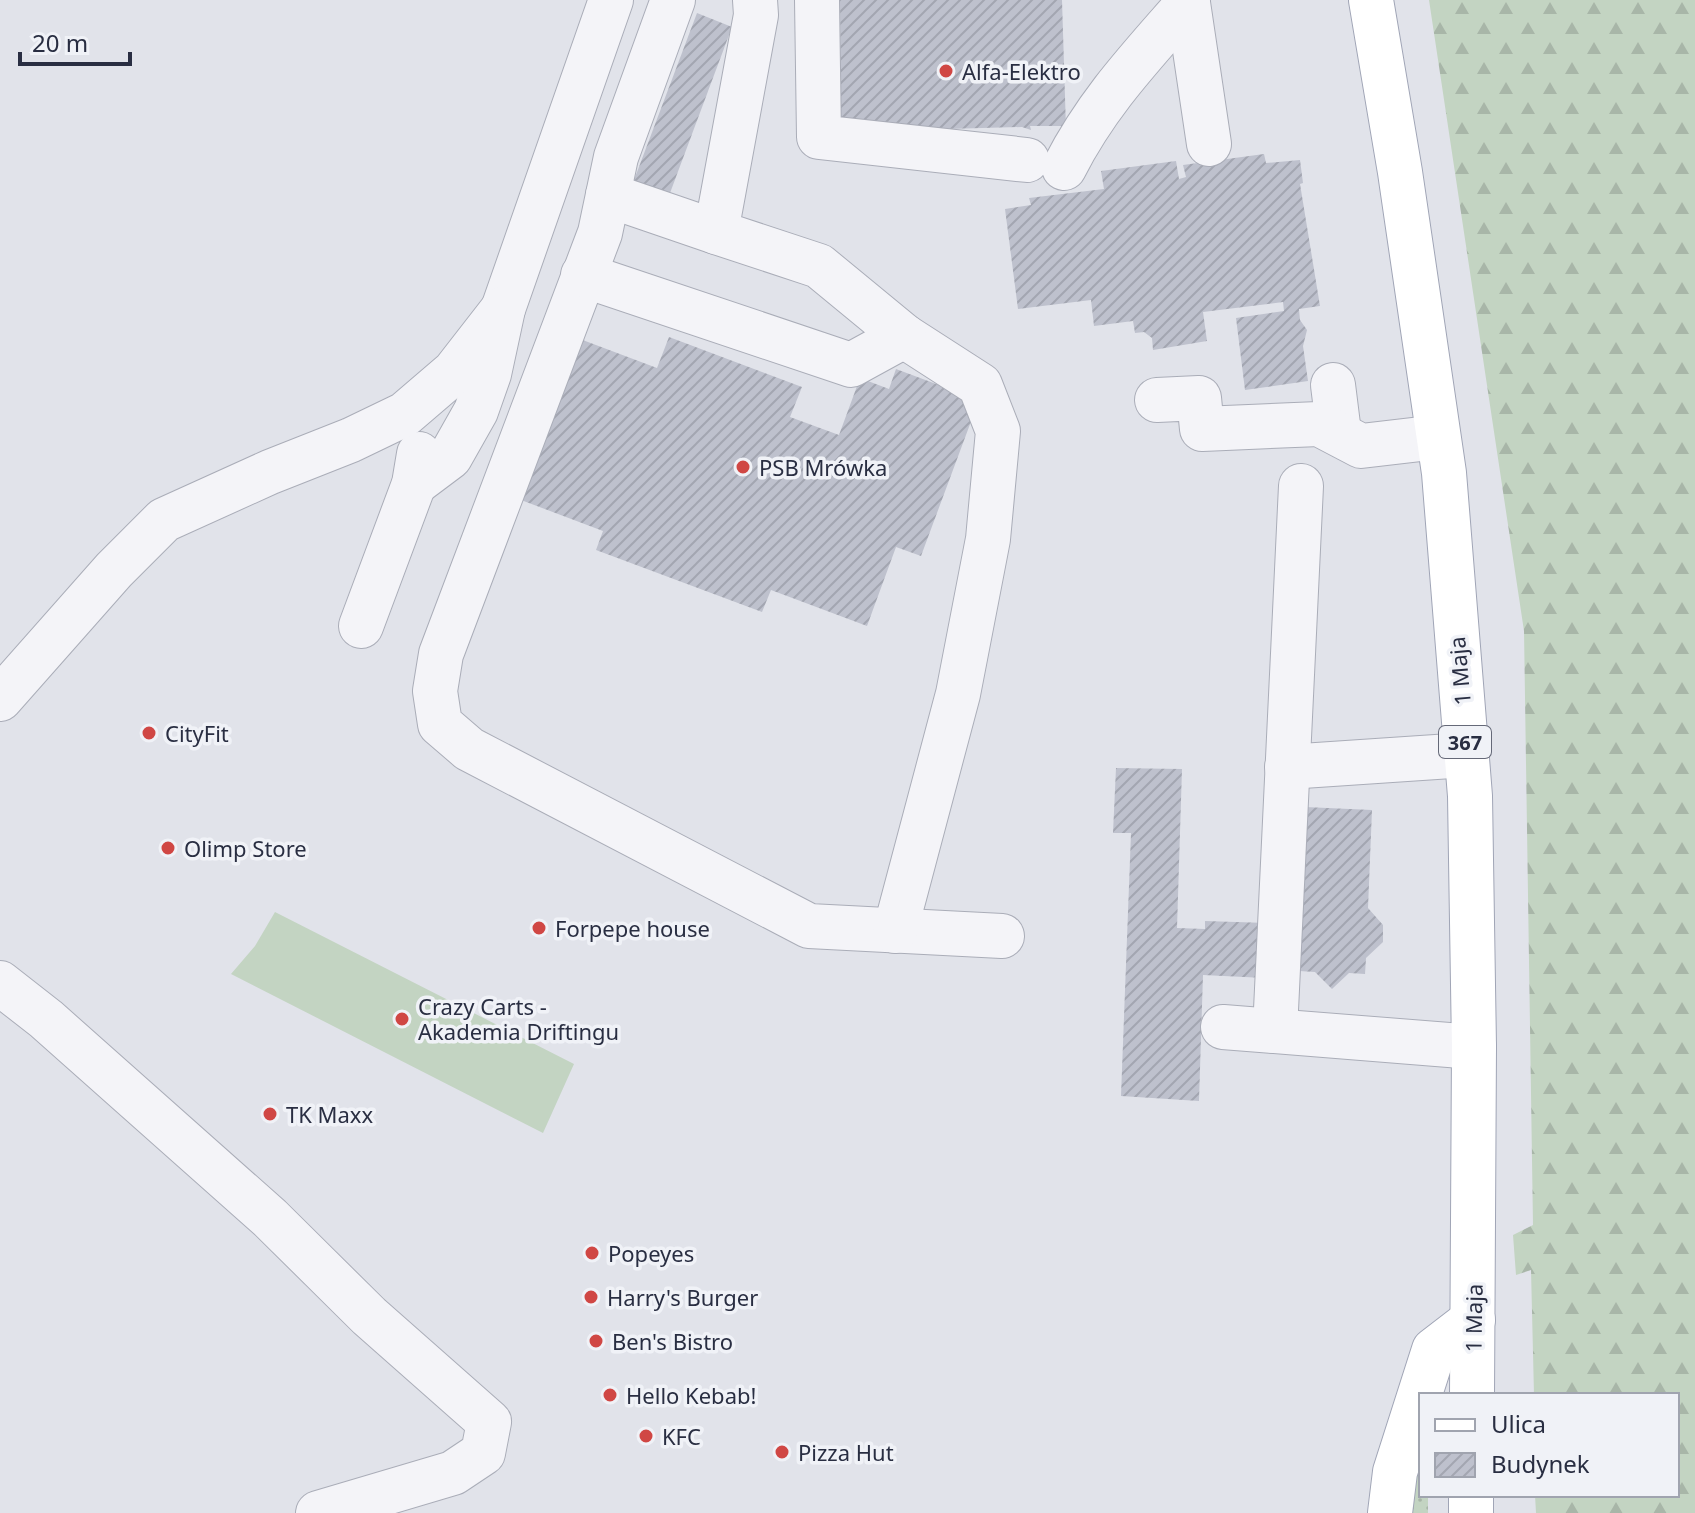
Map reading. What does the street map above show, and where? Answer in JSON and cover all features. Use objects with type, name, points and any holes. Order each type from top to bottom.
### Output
[{"type":"main road","name":"1 Maja","points":[[1371,0],[1400,172],[1444,473],[1466,755],[1470,811],[1474,1047],[1472,1393]]},
{"type":"main road","points":[[1420,1393],[1434,1350],[1473,1320]]},
{"type":"main road","points":[[1390,1513],[1395,1472],[1419,1397]]},
{"type":"lane","points":[[414,484],[450,457],[471,421],[489,374],[503,309],[611,0]]},
{"type":"lane","points":[[673,0],[616,157],[600,233],[441,654],[435,691],[440,724],[469,749],[809,926],[1002,936]]},
{"type":"lane","points":[[716,232],[756,15],[755,0]]},
{"type":"lane","points":[[817,0],[819,137],[1046,164],[1084,129],[1187,2]]},
{"type":"lane","points":[[1187,2],[1209,144]]},
{"type":"lane","points":[[608,195],[819,266],[904,336],[980,385],[998,431],[988,539],[958,694],[895,931]]},
{"type":"lane","points":[[583,275],[851,365],[904,336]]},
{"type":"lane","points":[[0,699],[114,570],[164,520],[405,414],[431,393],[479,343],[503,309]]},
{"type":"lane","points":[[1333,385],[1339,433]]},
{"type":"lane","points":[[361,626],[414,484],[431,393]]},
{"type":"lane","points":[[1157,400],[1199,398],[1202,429],[1319,424],[1361,446],[1438,437]]},
{"type":"lane","points":[[1275,1031],[1301,486]]},
{"type":"lane","points":[[1287,767],[1466,755]]},
{"type":"lane","points":[[0,983],[46,1019],[258,1207],[369,1316],[489,1422],[483,1453],[453,1473],[318,1513]]},
{"type":"lane","points":[[1223,1027],[1474,1047]]},
{"type":"green space","points":[[1429,0],[1695,0],[1695,1513],[1536,1513],[1535,1497],[1679,1497],[1679,1393],[1534,1393],[1531,1270],[1516,1275],[1513,1235],[1533,1225],[1524,631]]},
{"type":"green space","name":"Crazy Carts - Akademia Driftingu","points":[[275,912],[574,1064],[543,1133],[231,974],[255,946]]},
{"type":"green space","points":[[1419,1451],[1419,1497],[1428,1497],[1428,1513],[1404,1513]]},
{"type":"building","points":[[840,0],[1062,0],[1066,129],[1061,129],[1061,126],[1030,126],[1031,130],[1022,127],[841,132]]},
{"type":"building","points":[[697,13],[732,27],[667,201],[631,188]]},
{"type":"building","points":[[1264,154],[1266,163],[1300,160],[1303,183],[1300,184],[1320,306],[1299,309],[1300,320],[1307,330],[1303,346],[1308,381],[1245,390],[1236,318],[1284,311],[1283,302],[1203,312],[1207,341],[1153,350],[1152,338],[1144,332],[1135,333],[1133,321],[1094,326],[1091,300],[1018,309],[1005,209],[1031,205],[1029,198],[1104,189],[1101,171],[1176,161],[1179,179],[1186,177],[1183,165]]},
{"type":"building","name":"PSB Mrówka","points":[[669,337],[802,387],[790,417],[839,435],[860,378],[889,389],[896,369],[979,400],[921,556],[896,547],[867,626],[771,590],[762,612],[596,550],[603,531],[521,500],[580,339],[657,368]]},
{"type":"building","points":[[1116,768],[1182,769],[1177,928],[1205,929],[1205,921],[1267,923],[1265,978],[1203,975],[1199,1101],[1121,1096],[1131,833],[1113,833]]},
{"type":"building","points":[[1305,807],[1372,810],[1368,908],[1383,925],[1383,942],[1366,958],[1365,974],[1349,973],[1332,989],[1315,972],[1299,971]]},
{"type":"place","name":"Alfa-Elektro","points":[[946,71]]},
{"type":"place","name":"PSB Mrówka","points":[[743,467]]},
{"type":"place","name":"CityFit","points":[[149,733]]},
{"type":"place","name":"Olimp Store","points":[[168,848]]},
{"type":"place","name":"Forpepe house","points":[[539,928]]},
{"type":"place","name":"Crazy Carts - Akademia Driftingu","points":[[402,1019]]},
{"type":"place","name":"TK Maxx","points":[[270,1114]]},
{"type":"place","name":"Popeyes","points":[[592,1253]]},
{"type":"place","name":"Harry's Burger","points":[[591,1297]]},
{"type":"place","name":"Ben's Bistro","points":[[596,1341]]},
{"type":"place","name":"Hello Kebab!","points":[[610,1395]]},
{"type":"place","name":"KFC","points":[[646,1436]]},
{"type":"place","name":"Pizza Hut","points":[[782,1452]]}]
